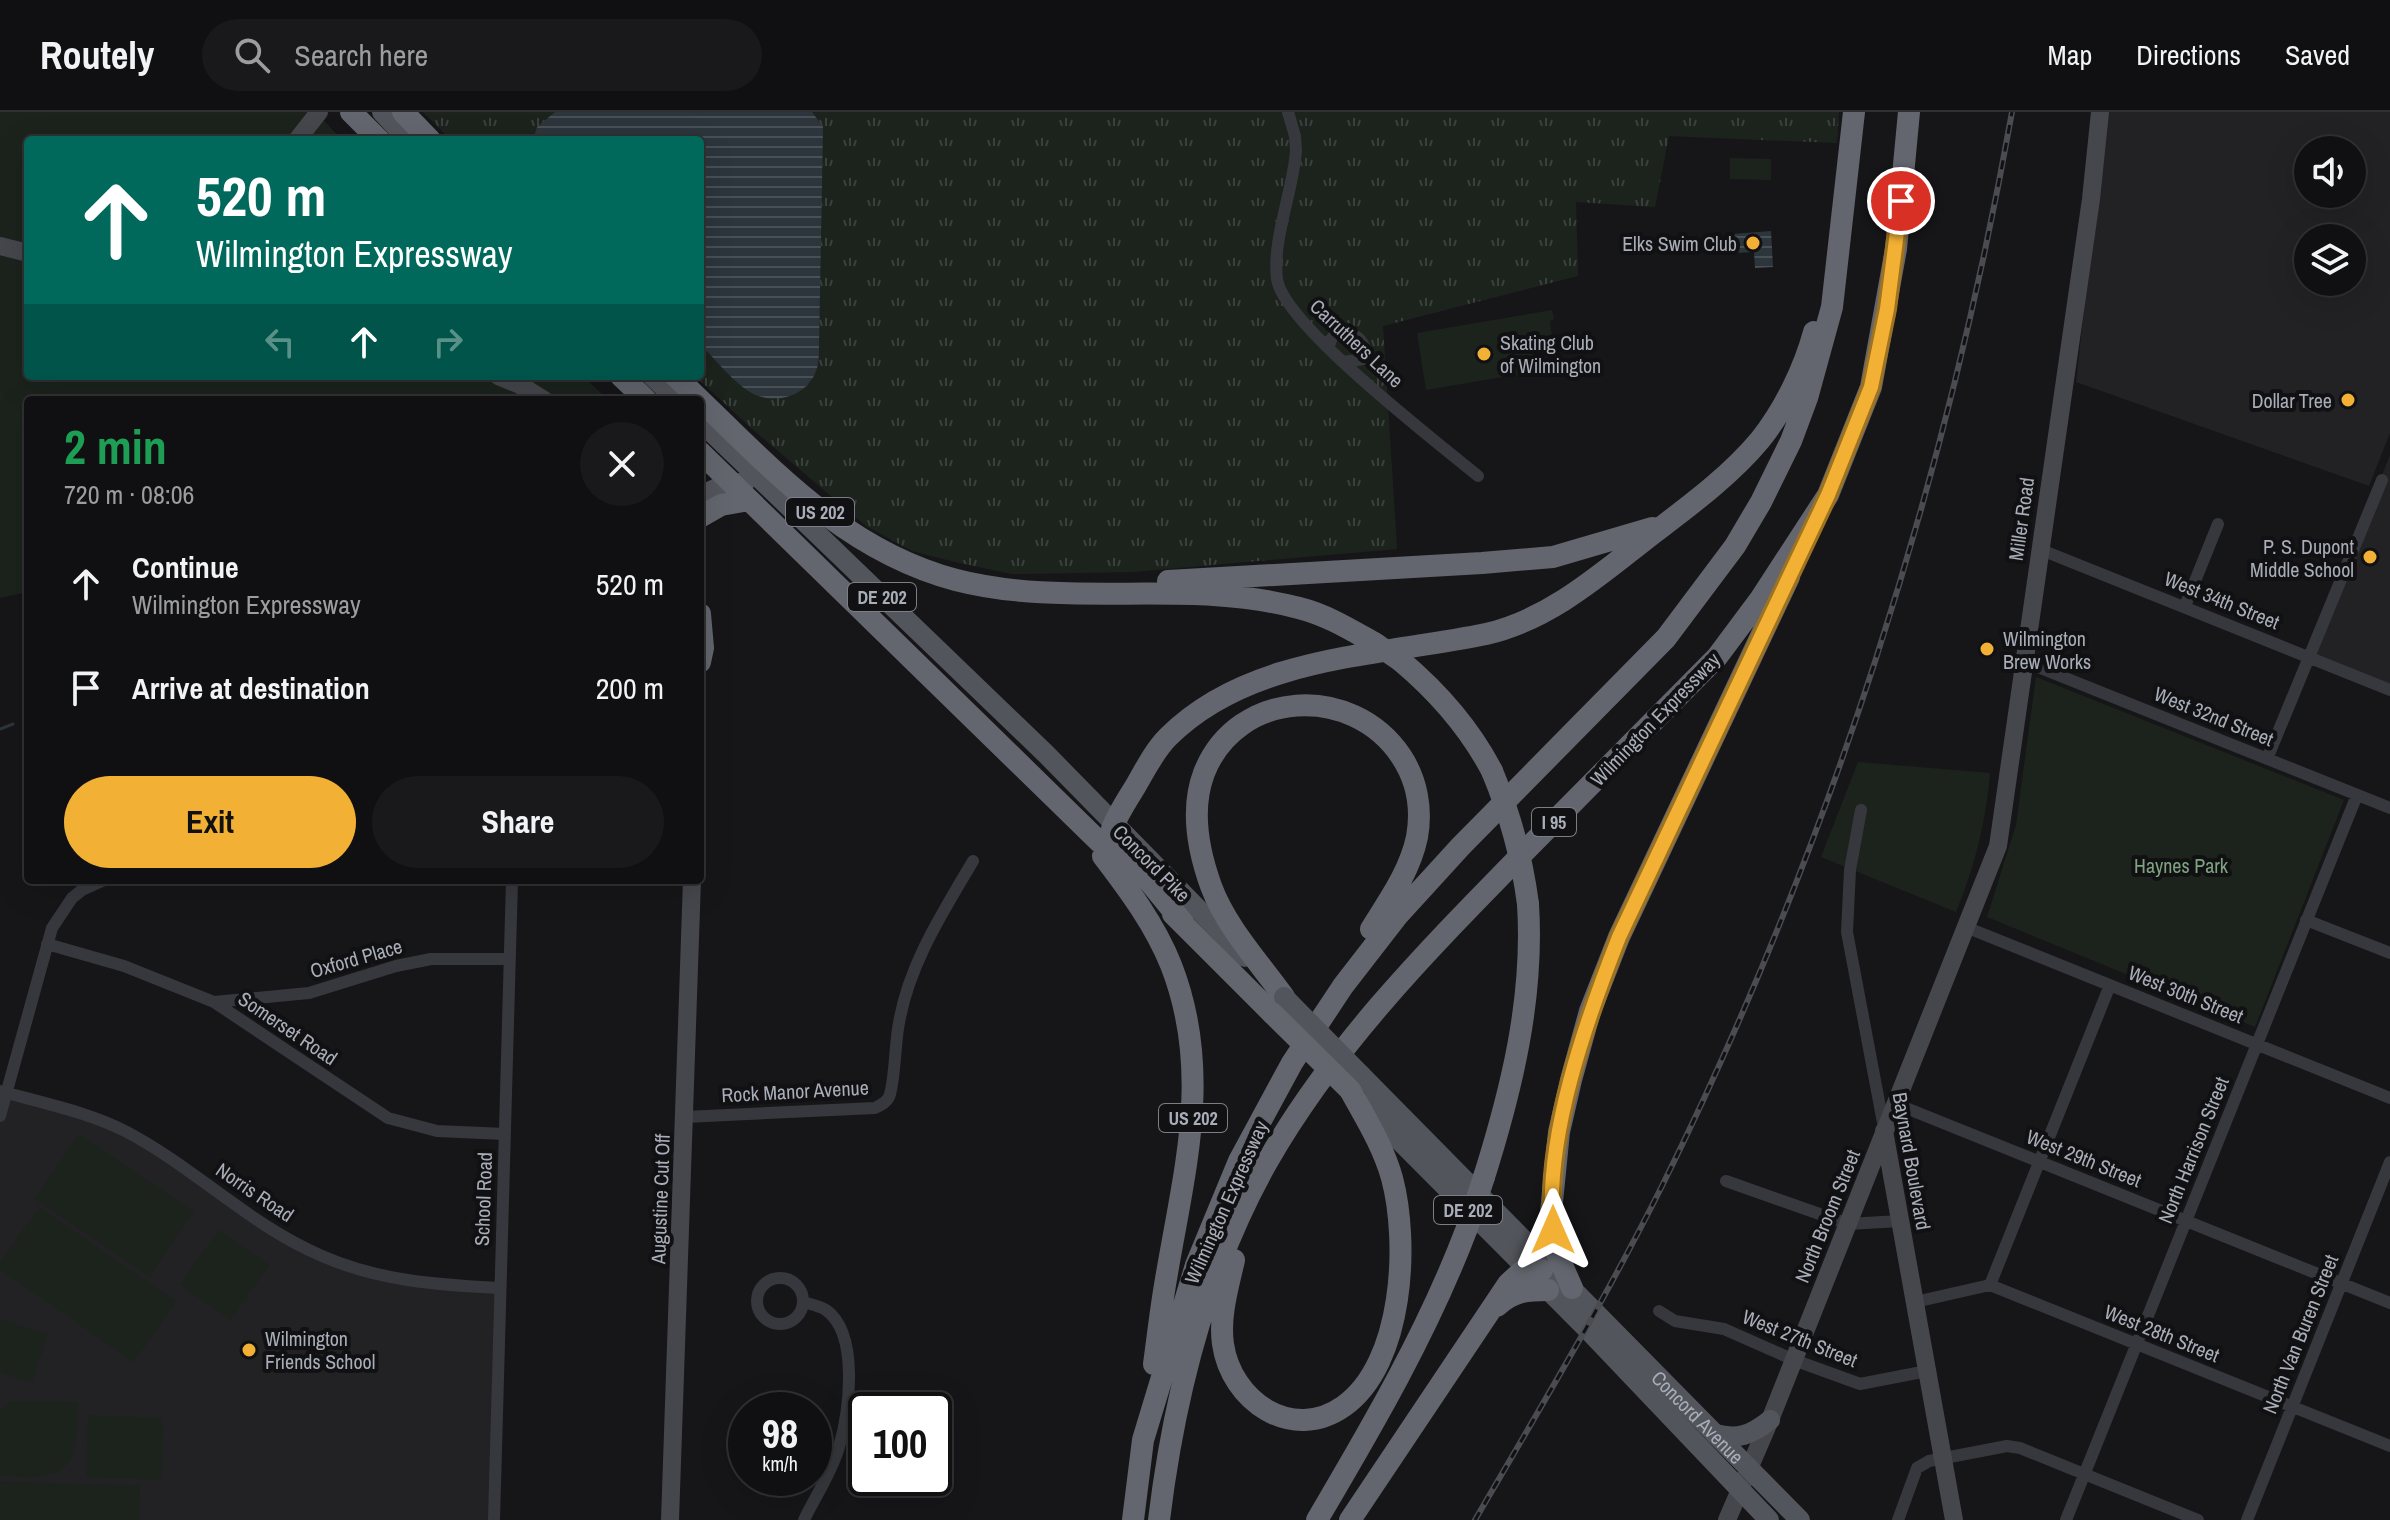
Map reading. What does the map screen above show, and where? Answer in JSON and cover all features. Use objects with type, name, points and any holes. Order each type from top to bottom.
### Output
[{"type":"highway","points":[[403,112],[426,136]]},
{"type":"highway","name":"Wilmington Expressway","points":[[1133,1520],[1143,1440],[1196,1265],[1239,1161],[1292,1063],[1323,1015],[1398,915],[1461,846],[1666,638],[1735,546],[1761,502],[1791,441],[1820,357],[1832,307],[1854,112]]},
{"type":"highway","name":"Wilmington Expressway","points":[[1159,1520],[1181,1389],[1204,1307],[1231,1237],[1258,1181],[1310,1094],[1400,980],[1717,657],[1761,598],[1828,495],[1871,387],[1896,249],[1909,112]]},
{"type":"highway","points":[[352,114],[375,136]]},
{"type":"highway","points":[[1184,924],[1117,842],[1112,829],[1149,762],[1169,737],[1196,715],[1235,691],[1292,670],[1487,634],[1530,618],[1573,595],[1728,475],[1761,438],[1788,397],[1812,340],[1825,289],[1839,178],[1851,139]]},
{"type":"highway","points":[[625,380],[642,396]]},
{"type":"highway","name":"US 202","points":[[679,380],[696,396]]},
{"type":"highway","name":"US 202","points":[[704,404],[800,495],[847,532],[912,565],[954,579],[1000,588],[1064,595],[1211,595],[1277,602],[1327,617],[1401,661],[1448,705],[1480,748],[1492,771],[1522,863],[1528,904],[1529,957],[1522,1031],[1507,1102],[1449,1278],[1412,1355],[1317,1520]]},
{"type":"highway","name":"Concord Pike","points":[[704,456],[733,484],[759,494],[1079,823],[1184,924],[1278,1005],[1356,1082]]},
{"type":"highway","points":[[704,515],[721,505],[759,494]]},
{"type":"highway","points":[[1572,1288],[1555,1249],[1551,1212],[1559,1132],[1590,1011],[1619,937],[1828,495]]},
{"type":"highway","points":[[1000,588],[1553,557],[1668,522]]},
{"type":"highway","points":[[1257,1128],[1315,1012],[1404,874],[1417,838],[1419,813],[1416,790],[1398,751],[1366,721],[1344,710],[1321,705],[1281,708],[1239,728],[1208,765],[1198,803],[1199,840],[1218,902],[1278,1005]]},
{"type":"highway","name":"US 202","points":[[1079,823],[1128,889],[1159,939],[1183,1006],[1194,1071],[1190,1136],[1143,1440]]},
{"type":"highway","points":[[1310,1094],[1237,1243],[1223,1324],[1223,1345],[1242,1391],[1272,1414],[1302,1419],[1315,1418],[1343,1407],[1360,1390],[1390,1332],[1398,1291],[1402,1245],[1392,1179],[1356,1082]]},
{"type":"highway","points":[[1350,1520],[1508,1284],[1521,1272],[1539,1277]]},
{"type":"main road","points":[[382,112],[404,136]]},
{"type":"main road","points":[[656,380],[673,396]]},
{"type":"main road","name":"Concord Pike","points":[[704,426],[759,494],[1007,715],[1114,824],[1278,1005]]},
{"type":"main road","points":[[704,495],[733,484]]},
{"type":"main road","name":"Concord Pike","points":[[1356,1082],[1572,1288],[1592,1321]]},
{"type":"main road","name":"Concord Pike","points":[[1356,1082],[1445,1186],[1539,1277],[1592,1321]]},
{"type":"main road","points":[[1539,1277],[1728,1463],[1741,1471],[1750,1470]]},
{"type":"main road","name":"Concord Avenue","points":[[1592,1321],[1715,1434],[1800,1520]]},
{"type":"main road","name":"Concord Avenue","points":[[1592,1321],[1769,1520]]},
{"type":"main road","points":[[1715,1434],[1744,1437],[1770,1420]]},
{"type":"street","points":[[300,136],[319,112]]},
{"type":"street","name":"Carruthers Lane","points":[[1288,112],[1296,151],[1278,255],[1277,281],[1286,303],[1343,362],[1478,476]]},
{"type":"street","name":"Miller Road","points":[[1968,928],[2001,834],[2023,661],[2091,199],[2100,112]]},
{"type":"street","points":[[0,246],[24,252]]},
{"type":"street","points":[[1327,345],[1331,338],[1341,333],[1354,334],[1363,341],[1366,353],[1363,359],[1343,362]]},
{"type":"street","points":[[506,380],[536,396]]},
{"type":"street","points":[[2267,759],[2382,480]]},
{"type":"street","points":[[2185,606],[2218,524]]},
{"type":"street","name":"West 34th Street","points":[[2039,549],[2390,690]]},
{"type":"street","name":"West 32nd Street","points":[[2023,661],[2390,808]]},
{"type":"street","name":"North Harrison Street","points":[[2066,1520],[2357,795]]},
{"type":"street","name":"Baynard Boulevard","points":[[1861,810],[1850,870],[1847,932],[1954,1520]]},
{"type":"street","name":"Rock Manor Avenue","points":[[685,1117],[875,1108],[883,1104],[891,1090],[899,1021],[920,957],[973,861]]},
{"type":"street","points":[[0,1116],[3,1092],[57,917],[72,898],[95,884]]},
{"type":"street","name":"School Road","points":[[494,1520],[512,884]]},
{"type":"street","name":"Augustine Cut Off","points":[[670,1520],[692,884]]},
{"type":"street","points":[[2306,920],[2390,953]]},
{"type":"street","name":"West 30th Street","points":[[1968,928],[2390,1098]]},
{"type":"street","name":"North Broom Street","points":[[1727,1520],[1750,1470],[1968,928]]},
{"type":"street","name":"Somerset Road","points":[[47,944],[124,966],[214,1002],[388,1118],[437,1131],[505,1134]]},
{"type":"street","name":"Oxford Place","points":[[214,1002],[309,993],[396,966],[431,959],[509,959]]},
{"type":"street","points":[[1915,1302],[1990,1285],[2110,985]]},
{"type":"street","name":"Norris Road","points":[[3,1092],[77,1112],[125,1131],[277,1232],[331,1260],[396,1280],[500,1288]]},
{"type":"street","name":"West 29th Street","points":[[1896,1104],[2390,1303]]},
{"type":"street","name":"North Van Buren Street","points":[[2247,1520],[2390,1162]]},
{"type":"street","points":[[1726,1181],[1848,1224],[1900,1221]]},
{"type":"street","name":"West 28th Street","points":[[1990,1285],[2390,1446]]},
{"type":"street","points":[[803,1302],[826,1310],[838,1322],[846,1343],[849,1368],[847,1409],[838,1449],[804,1520]]},
{"type":"street","name":"West 27th Street","points":[[1659,1311],[1675,1321],[1724,1329],[1794,1360],[1860,1384],[1927,1371]]},
{"type":"street","points":[[1898,1520],[1917,1468],[1929,1461],[2002,1446],[2013,1447],[2198,1520]]},
{"type":"shaded area","points":[[555,112],[812,112],[823,127],[819,352],[811,381],[803,389],[784,398],[753,394],[732,378],[704,348],[704,136],[534,136],[537,127]]},
{"type":"shaded area","points":[[2106,112],[2390,112],[2390,433],[2369,486],[2076,382]]},
{"type":"shaded area","name":"Elks Swim Club","points":[[1771,231],[1773,267],[1755,268],[1754,252],[1734,253],[1733,234]]},
{"type":"shaded area","name":"P. S. Dupont Middle School","points":[[2390,455],[2390,690],[2310,658]]},
{"type":"shaded area","name":"Wilmington Friends School","points":[[6,1093],[109,1124],[277,1232],[357,1270],[500,1288],[494,1520],[0,1520],[0,1116]]},
{"type":"green space","points":[[0,112],[316,112],[338,136],[24,136],[24,380],[587,380],[604,396],[24,396],[24,593],[0,598]]},
{"type":"green space","points":[[423,112],[1839,112],[1837,143],[1669,136],[1655,207],[1576,202],[1578,276],[1383,326],[1397,549],[1132,572],[1012,574],[912,551],[866,526],[699,380],[704,380],[704,136],[447,136]]},
{"type":"green space","points":[[1730,158],[1771,159],[1771,180],[1730,179]]},
{"type":"green space","name":"Skating Club of Wilmington","points":[[1552,310],[1552,338],[1545,340],[1550,369],[1426,390],[1417,333]]},
{"type":"green space","name":"Haynes Park","points":[[2036,677],[2344,800],[2255,1027],[1987,917],[2016,825]]},
{"type":"green space","points":[[1858,762],[1990,773],[1979,844],[1956,912],[1821,857]]},
{"type":"green space","points":[[79,1134],[194,1212],[150,1277],[35,1199]]},
{"type":"green space","points":[[39,1207],[176,1301],[134,1362],[0,1270],[0,1263]]},
{"type":"green space","points":[[218,1230],[269,1265],[231,1320],[180,1285]]},
{"type":"green space","points":[[0,1319],[48,1334],[32,1383],[0,1372]]},
{"type":"green space","points":[[11,1401],[78,1402],[76,1442],[65,1466],[41,1477],[0,1475],[0,1411]]},
{"type":"green space","points":[[88,1415],[163,1418],[161,1480],[86,1477]]},
{"type":"green space","points":[[1,1481],[140,1486],[139,1520],[0,1520]]},
{"type":"waterway","points":[[0,729],[13,724]]},
{"type":"railway","points":[[1475,1520],[1594,1314],[1661,1188],[1722,1060],[1828,797],[1875,662],[1953,389],[1985,251],[2012,112]]},
{"type":"place","name":"Elks Swim Club","points":[[1753,243]]},
{"type":"place","name":"Skating Club of Wilmington","points":[[1484,354]]},
{"type":"place","name":"Dollar Tree","points":[[2348,400]]},
{"type":"place","name":"P. S. Dupont Middle School","points":[[2370,557]]},
{"type":"place","name":"Wilmington Brew Works","points":[[1987,649]]},
{"type":"place","name":"Wilmington Friends School","points":[[249,1350]]},
{"type":"route","points":[[1553,1230],[1551,1212],[1559,1132],[1590,1011],[1619,937],[1828,495],[1871,387],[1887,309],[1901,201]]}]
